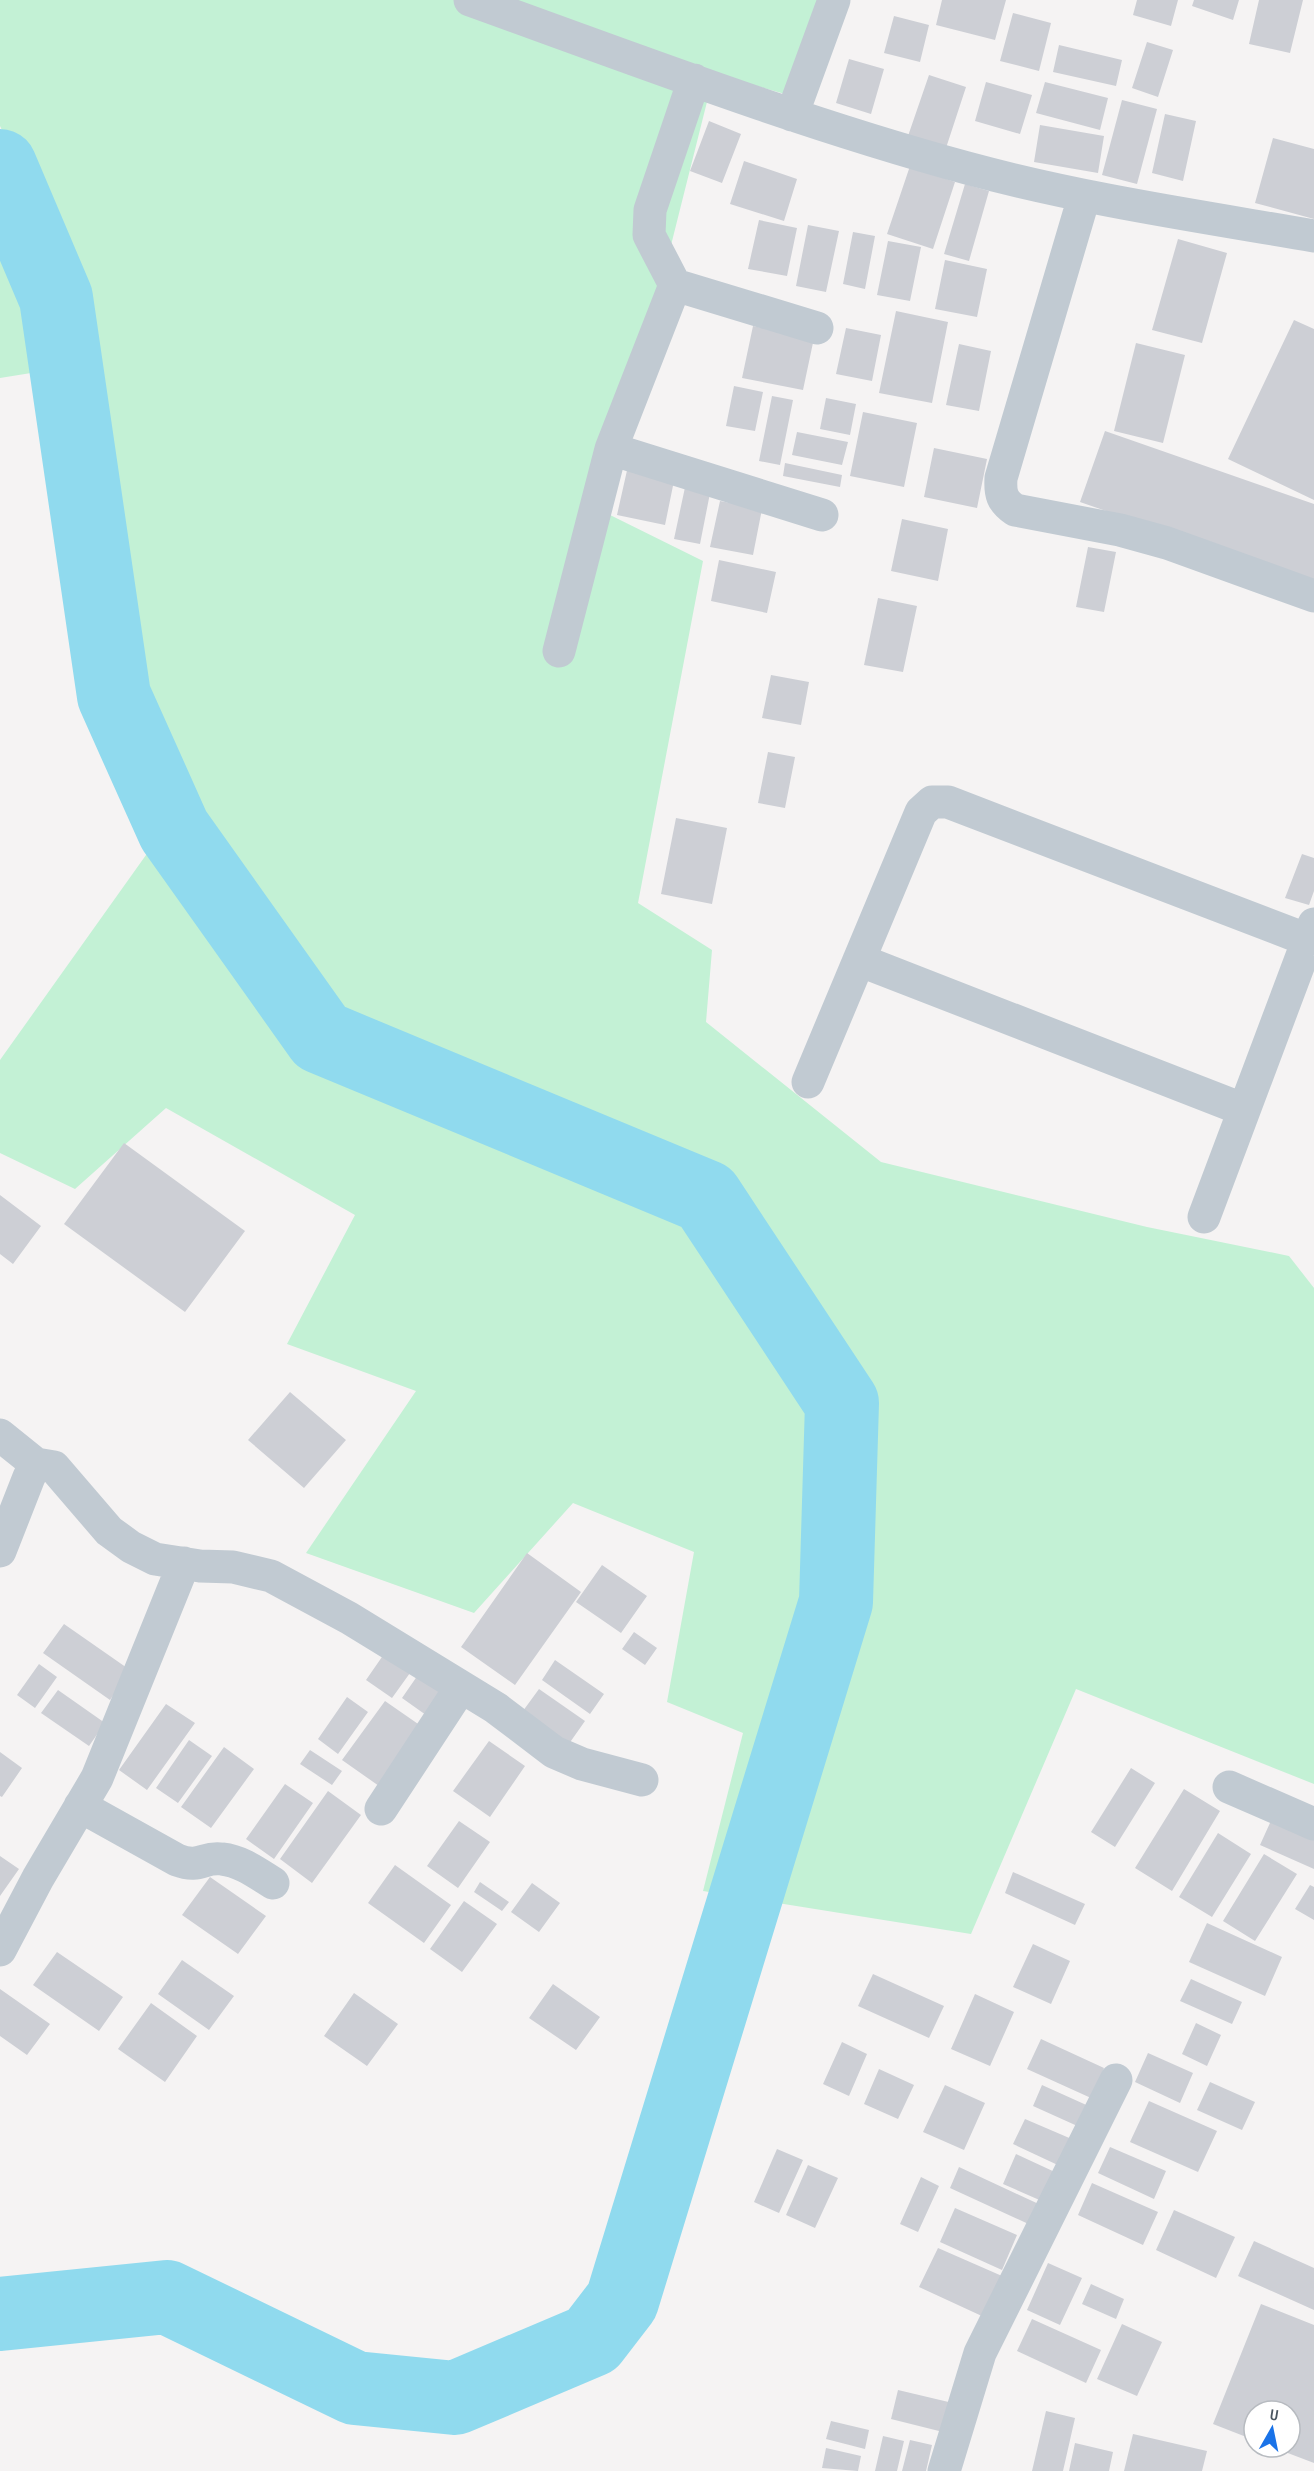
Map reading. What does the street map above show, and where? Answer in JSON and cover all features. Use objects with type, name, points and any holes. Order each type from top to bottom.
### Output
[{"type":"street","points":[[470,0],[792,115],[967,168],[1083,197],[1314,236]]},
{"type":"street","points":[[792,115],[834,0]]},
{"type":"street","points":[[694,80],[650,210],[649,235],[675,285],[817,328]]},
{"type":"street","points":[[1083,197],[1001,478],[1000,494],[1015,510],[1120,530],[1167,543],[1314,596]]},
{"type":"street","points":[[559,651],[611,449],[675,285]]},
{"type":"street","points":[[611,449],[822,515]]},
{"type":"street","points":[[808,1082],[921,812],[933,802],[948,802],[1311,932],[1242,1109],[1204,1218]]},
{"type":"street","points":[[859,960],[1242,1109]]},
{"type":"street","points":[[0,1435],[36,1464],[54,1467],[109,1531],[131,1547],[155,1558],[234,1567],[271,1575],[349,1618],[496,1708],[554,1752],[582,1764],[642,1780]]},
{"type":"street","points":[[0,1551],[28,1476],[36,1464]]},
{"type":"street","points":[[0,1950],[97,1778],[127,1710],[184,1563]]},
{"type":"street","points":[[381,1809],[461,1687]]},
{"type":"street","points":[[1229,1787],[1314,1824]]},
{"type":"street","points":[[80,1806],[177,1860],[192,1865],[214,1859],[234,1861],[273,1882]]},
{"type":"street","points":[[944,2471],[980,2353],[1116,2080]]},
{"type":"green space","points":[[0,0],[830,0],[799,98],[714,74],[604,512],[703,561],[638,903],[712,950],[706,1022],[881,1162],[1147,1227],[1289,1256],[1314,1288],[1314,1784],[1076,1689],[971,1934],[703,1891],[743,1733],[667,1702],[694,1552],[573,1503],[474,1613],[306,1553],[416,1391],[287,1344],[355,1215],[166,1108],[75,1189],[0,1153],[0,1060],[151,848],[78,513],[87,364],[0,378],[0,220],[41,210],[0,126]]},
{"type":"building","points":[[942,0],[1006,0],[995,40],[936,25]]},
{"type":"building","points":[[1137,0],[1178,0],[1171,26],[1133,15]]},
{"type":"building","points":[[1194,0],[1239,0],[1233,20],[1192,6]]},
{"type":"building","points":[[1259,0],[1303,0],[1290,53],[1249,44]]},
{"type":"building","points":[[1013,13],[1051,23],[1039,71],[1000,61]]},
{"type":"building","points":[[894,16],[929,25],[920,62],[884,53]]},
{"type":"building","points":[[1147,42],[1173,50],[1158,97],[1132,88]]},
{"type":"building","points":[[1059,45],[1122,60],[1116,86],[1053,72]]},
{"type":"building","points":[[849,59],[884,69],[871,114],[836,103]]},
{"type":"building","points":[[929,75],[966,87],[946,148],[908,136]]},
{"type":"building","points":[[986,82],[1032,95],[1020,134],[975,121]]},
{"type":"building","points":[[1045,82],[1108,98],[1100,130],[1036,113]]},
{"type":"building","points":[[1122,100],[1157,109],[1137,184],[1102,175]]},
{"type":"building","points":[[1165,114],[1196,121],[1183,181],[1152,173]]},
{"type":"building","points":[[709,121],[741,134],[722,183],[690,171]]},
{"type":"building","points":[[1040,125],[1104,136],[1098,173],[1034,162]]},
{"type":"building","points":[[1273,138],[1314,149],[1314,219],[1255,203]]},
{"type":"building","points":[[744,161],[797,179],[784,221],[730,204]]},
{"type":"building","points":[[910,166],[955,182],[933,249],[887,234]]},
{"type":"building","points":[[965,184],[989,191],[969,261],[944,254]]},
{"type":"building","points":[[759,220],[797,228],[787,276],[748,269]]},
{"type":"building","points":[[808,225],[839,231],[826,292],[796,286]]},
{"type":"building","points":[[853,232],[875,236],[865,289],[843,284]]},
{"type":"building","points":[[1178,239],[1227,253],[1202,343],[1152,330]]},
{"type":"building","points":[[888,241],[921,247],[910,301],[877,295]]},
{"type":"building","points":[[945,260],[987,269],[977,317],[935,309]]},
{"type":"building","points":[[896,311],[948,322],[932,403],[879,393]]},
{"type":"building","points":[[1294,320],[1314,329],[1314,500],[1228,459]]},
{"type":"building","points":[[753,326],[814,338],[803,390],[742,378]]},
{"type":"building","points":[[846,328],[881,335],[872,381],[836,374]]},
{"type":"building","points":[[1136,343],[1185,355],[1163,443],[1114,431]]},
{"type":"building","points":[[959,344],[991,351],[979,411],[946,405]]},
{"type":"building","points":[[734,386],[763,392],[755,431],[726,426]]},
{"type":"building","points":[[772,396],[793,400],[780,465],[759,461]]},
{"type":"building","points":[[826,398],[856,404],[850,435],[820,429]]},
{"type":"building","points":[[863,412],[917,423],[904,487],[850,476]]},
{"type":"building","points":[[1105,431],[1314,504],[1314,583],[1080,502]]},
{"type":"building","points":[[797,432],[848,442],[842,465],[792,455]]},
{"type":"building","points":[[934,448],[987,459],[977,508],[924,497]]},
{"type":"building","points":[[785,463],[842,475],[840,487],[783,476]]},
{"type":"building","points":[[628,466],[675,476],[665,525],[617,515]]},
{"type":"building","points":[[687,478],[712,483],[700,544],[674,539]]},
{"type":"building","points":[[720,501],[762,509],[753,555],[710,547]]},
{"type":"building","points":[[902,519],[948,529],[938,581],[891,571]]},
{"type":"building","points":[[1088,547],[1116,552],[1104,612],[1076,607]]},
{"type":"building","points":[[719,560],[776,572],[767,613],[711,601]]},
{"type":"building","points":[[878,598],[917,606],[903,672],[864,665]]},
{"type":"building","points":[[771,675],[809,682],[801,725],[762,718]]},
{"type":"building","points":[[768,752],[795,757],[785,808],[758,803]]},
{"type":"building","points":[[676,818],[727,828],[712,904],[661,894]]},
{"type":"building","points":[[1302,854],[1314,858],[1314,891],[1309,905],[1285,898]]},
{"type":"building","points":[[124,1143],[245,1231],[185,1312],[64,1224]]},
{"type":"building","points":[[0,1195],[41,1226],[13,1264],[0,1254]]},
{"type":"building","points":[[290,1392],[346,1440],[304,1488],[248,1440]]},
{"type":"building","points":[[527,1553],[581,1592],[515,1685],[461,1647]]},
{"type":"building","points":[[602,1565],[647,1596],[621,1633],[576,1602]]},
{"type":"building","points":[[64,1624],[130,1670],[110,1700],[43,1653]]},
{"type":"building","points":[[634,1632],[657,1648],[645,1665],[622,1649]]},
{"type":"building","points":[[384,1654],[410,1673],[392,1698],[366,1680]]},
{"type":"building","points":[[555,1660],[604,1694],[590,1714],[542,1680]]},
{"type":"building","points":[[39,1664],[57,1677],[35,1708],[17,1695]]},
{"type":"building","points":[[420,1672],[451,1694],[433,1720],[402,1698]]},
{"type":"building","points":[[539,1689],[585,1721],[566,1748],[520,1715]]},
{"type":"building","points":[[58,1690],[105,1723],[89,1746],[41,1713]]},
{"type":"building","points":[[347,1697],[368,1712],[338,1754],[318,1739]]},
{"type":"building","points":[[385,1701],[421,1726],[379,1786],[342,1760]]},
{"type":"building","points":[[166,1704],[195,1723],[147,1790],[119,1770]]},
{"type":"building","points":[[189,1740],[212,1756],[178,1803],[156,1788]]},
{"type":"building","points":[[489,1741],[525,1766],[490,1817],[453,1791]]},
{"type":"building","points":[[224,1747],[254,1769],[211,1828],[181,1807]]},
{"type":"building","points":[[310,1750],[342,1771],[332,1785],[300,1764]]},
{"type":"building","points":[[0,1752],[22,1768],[2,1797],[0,1796]]},
{"type":"building","points":[[1131,1768],[1155,1783],[1115,1847],[1091,1832]]},
{"type":"building","points":[[285,1784],[313,1803],[274,1859],[246,1839]]},
{"type":"building","points":[[1184,1789],[1220,1811],[1172,1891],[1135,1868]]},
{"type":"building","points":[[328,1791],[361,1815],[312,1883],[280,1859]]},
{"type":"building","points":[[1275,1812],[1314,1829],[1314,1869],[1260,1845]]},
{"type":"building","points":[[459,1821],[490,1842],[458,1888],[427,1866]]},
{"type":"building","points":[[1218,1833],[1251,1854],[1212,1917],[1179,1897]]},
{"type":"building","points":[[1264,1854],[1297,1874],[1255,1941],[1223,1921]]},
{"type":"building","points":[[0,1856],[19,1869],[0,1896]]},
{"type":"building","points":[[395,1865],[451,1905],[424,1943],[368,1903]]},
{"type":"building","points":[[1013,1872],[1085,1904],[1075,1925],[1005,1893]]},
{"type":"building","points":[[210,1877],[266,1916],[238,1954],[182,1915]]},
{"type":"building","points":[[480,1882],[509,1902],[502,1911],[474,1892]]},
{"type":"building","points":[[532,1883],[560,1903],[539,1932],[511,1912]]},
{"type":"building","points":[[1310,1885],[1314,1887],[1314,1920],[1295,1909]]},
{"type":"building","points":[[464,1901],[497,1924],[462,1972],[430,1949]]},
{"type":"building","points":[[1207,1923],[1282,1957],[1265,1996],[1189,1962]]},
{"type":"building","points":[[1033,1944],[1070,1961],[1051,2004],[1013,1987]]},
{"type":"building","points":[[57,1952],[123,1997],[99,2031],[33,1985]]},
{"type":"building","points":[[182,1960],[234,1996],[209,2030],[158,1994]]},
{"type":"building","points":[[873,1974],[944,2006],[929,2038],[858,2006]]},
{"type":"building","points":[[1191,1979],[1242,2002],[1232,2024],[1180,2001]]},
{"type":"building","points":[[553,1984],[600,2017],[576,2050],[529,2018]]},
{"type":"building","points":[[0,1989],[50,2024],[27,2055],[0,2036]]},
{"type":"building","points":[[354,1993],[398,2024],[367,2066],[324,2036]]},
{"type":"building","points":[[975,1994],[1014,2012],[990,2066],[951,2049]]},
{"type":"building","points":[[151,2003],[197,2036],[165,2082],[118,2049]]},
{"type":"building","points":[[1196,2023],[1221,2035],[1207,2066],[1182,2054]]},
{"type":"building","points":[[1041,2039],[1104,2068],[1091,2098],[1027,2069]]},
{"type":"building","points":[[842,2042],[867,2054],[849,2096],[823,2084]]},
{"type":"building","points":[[1148,2053],[1193,2073],[1180,2103],[1135,2082]]},
{"type":"building","points":[[879,2069],[914,2085],[898,2119],[864,2104]]},
{"type":"building","points":[[1210,2082],[1255,2102],[1242,2130],[1197,2110]]},
{"type":"building","points":[[945,2085],[985,2103],[964,2150],[923,2132]]},
{"type":"building","points":[[1042,2085],[1093,2108],[1084,2129],[1033,2106]]},
{"type":"building","points":[[1149,2101],[1217,2131],[1198,2172],[1130,2142]]},
{"type":"building","points":[[1025,2119],[1074,2140],[1062,2167],[1013,2144]]},
{"type":"building","points":[[1110,2147],[1166,2171],[1154,2199],[1098,2173]]},
{"type":"building","points":[[777,2149],[803,2160],[779,2213],[754,2202]]},
{"type":"building","points":[[1016,2154],[1057,2173],[1044,2202],[1003,2184]]},
{"type":"building","points":[[808,2165],[838,2178],[815,2228],[786,2215]]},
{"type":"building","points":[[959,2167],[1043,2206],[1035,2227],[950,2188]]},
{"type":"building","points":[[921,2177],[939,2186],[918,2232],[900,2224]]},
{"type":"building","points":[[1092,2183],[1158,2212],[1143,2245],[1078,2215]]},
{"type":"building","points":[[955,2208],[1017,2235],[1002,2270],[940,2242]]},
{"type":"building","points":[[1174,2210],[1235,2237],[1216,2278],[1156,2250]]},
{"type":"building","points":[[1254,2241],[1314,2268],[1314,2310],[1238,2276]]},
{"type":"building","points":[[938,2248],[1002,2276],[984,2317],[919,2287]]},
{"type":"building","points":[[1048,2263],[1082,2278],[1060,2325],[1027,2310]]},
{"type":"building","points":[[1091,2284],[1124,2299],[1116,2319],[1082,2304]]},
{"type":"building","points":[[1261,2304],[1314,2325],[1314,2463],[1302,2458],[1302,2399],[1242,2399],[1242,2435],[1213,2424]]},
{"type":"building","points":[[1032,2319],[1101,2350],[1086,2383],[1017,2351]]},
{"type":"building","points":[[1122,2324],[1162,2342],[1137,2396],[1097,2379]]},
{"type":"building","points":[[898,2390],[957,2404],[951,2434],[891,2419]]},
{"type":"building","points":[[1046,2411],[1075,2418],[1063,2471],[1032,2471]]},
{"type":"building","points":[[831,2421],[869,2430],[865,2449],[826,2439]]},
{"type":"building","points":[[1133,2434],[1207,2451],[1202,2471],[1124,2471]]},
{"type":"building","points":[[883,2436],[904,2441],[897,2471],[875,2471]]},
{"type":"building","points":[[910,2440],[932,2445],[926,2471],[902,2471]]},
{"type":"building","points":[[1075,2443],[1113,2452],[1109,2471],[1069,2471]]},
{"type":"building","points":[[826,2448],[861,2456],[858,2471],[822,2468]]},
{"type":"waterway","points":[[0,166],[56,298],[114,696],[174,830],[321,1037],[706,1197],[842,1403],[836,1602],[622,2301],[592,2340],[455,2398],[355,2388],[167,2297],[0,2314]]}]
